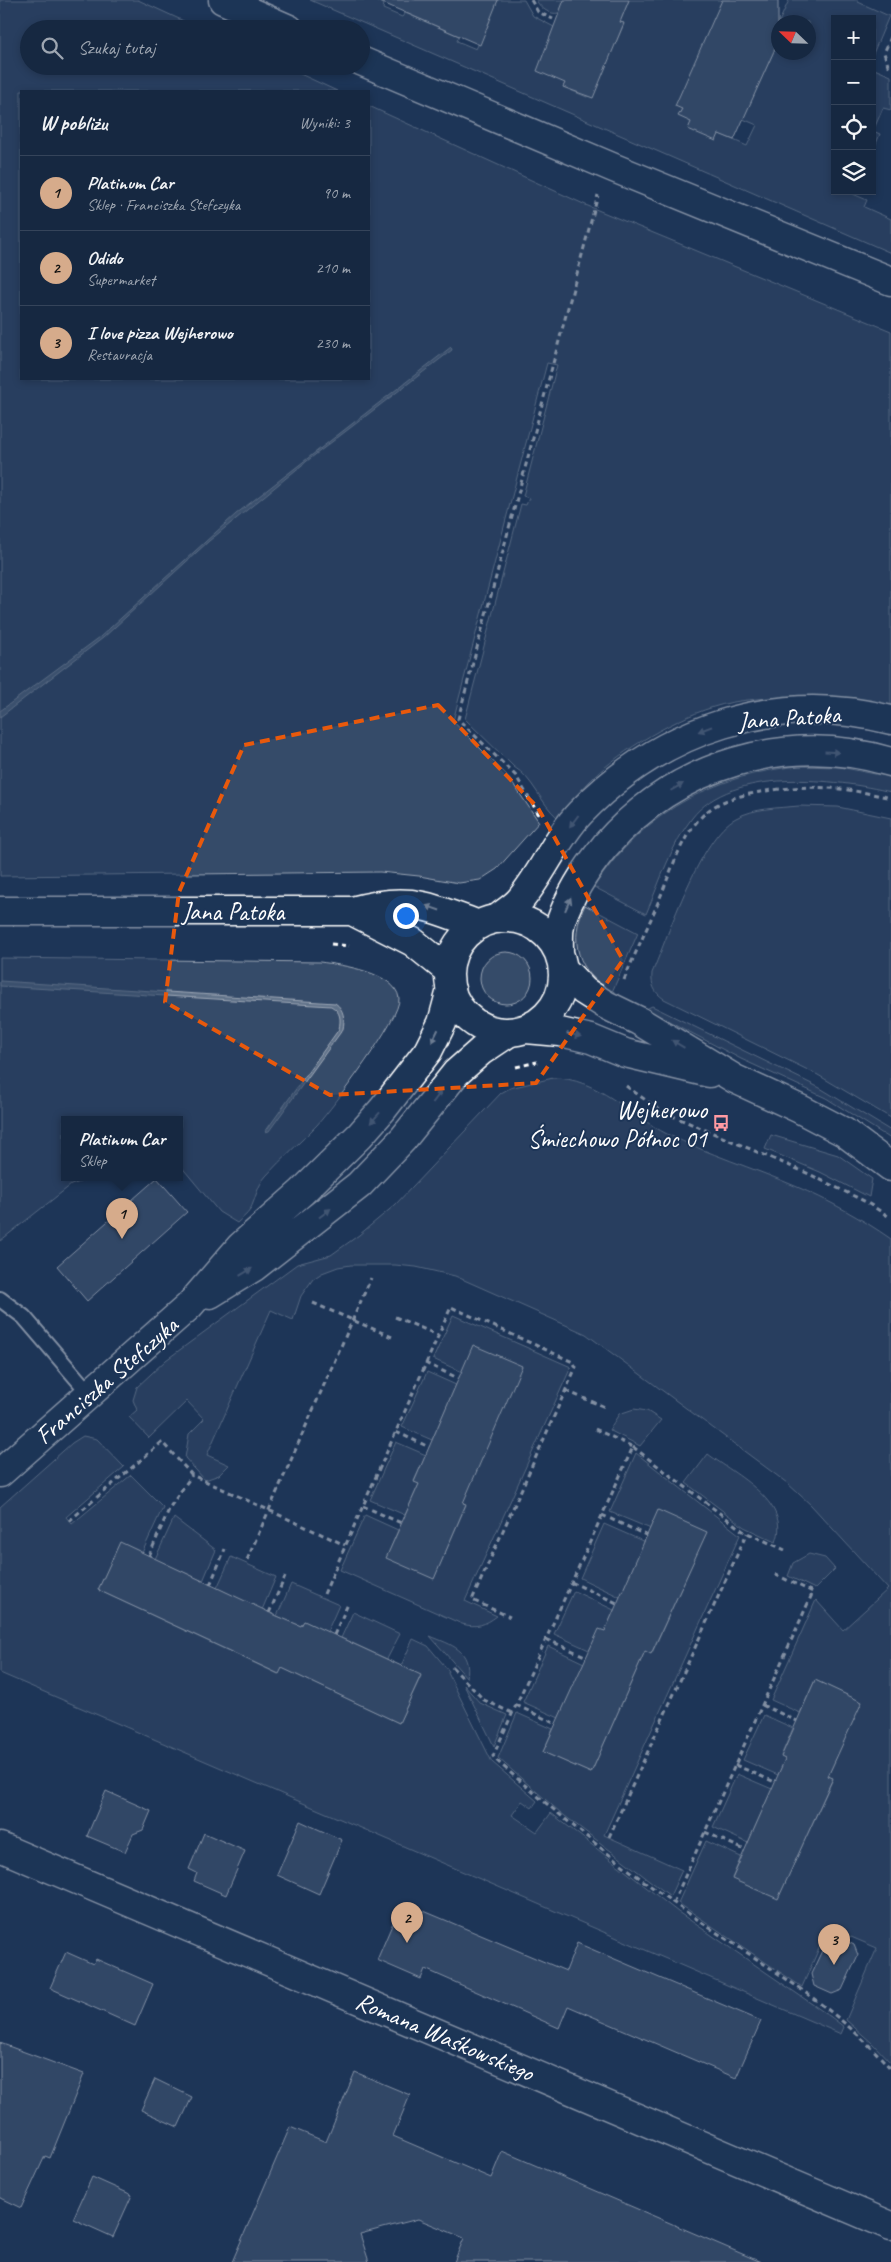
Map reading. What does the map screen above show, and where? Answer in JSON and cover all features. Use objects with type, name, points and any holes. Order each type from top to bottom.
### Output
[{"type":"street","points":[[223,0],[269,20]]},
{"type":"street","points":[[370,65],[623,172],[891,281]]},
{"type":"street","name":"Jana Patoka","points":[[488,922],[520,901],[580,813],[613,782],[650,755],[689,735],[724,722],[767,714],[817,710],[850,712],[891,720]]},
{"type":"street","name":"Jana Patoka","points":[[561,961],[560,923],[571,897],[595,858],[620,829],[647,806],[676,787],[708,770],[755,756],[780,752],[838,752],[870,756],[891,762]]},
{"type":"street","points":[[352,911],[379,904],[405,902],[488,922],[516,918],[534,924],[549,936],[561,961],[584,991],[612,1008],[639,1021],[735,1079],[844,1132],[891,1167]]},
{"type":"street","name":"Jana Patoka","points":[[0,911],[352,911],[413,942],[450,981]]},
{"type":"street","points":[[488,922],[464,937],[454,953],[450,981],[459,1008],[472,1022],[489,1030],[560,1032],[591,1039],[625,1053],[735,1079]]},
{"type":"street","points":[[517,1031],[542,1020],[555,1006],[562,988],[561,961]]},
{"type":"street","name":"Franciszka Stefczyka","points":[[0,1473],[189,1306],[242,1246],[324,1171],[383,1109],[428,1051],[442,1023],[450,981]]},
{"type":"street","name":"Franciszka Stefczyka","points":[[189,1306],[254,1267],[347,1196],[403,1139],[456,1073],[481,1051],[517,1031]]},
{"type":"street","points":[[324,1171],[347,1196]]},
{"type":"street","name":"Romana Waśkowskiego","points":[[0,1847],[891,2226]]},
{"type":"lane","points":[[0,1299],[24,1317],[90,1394]]},
{"type":"path","points":[[531,0],[538,12],[553,19]]},
{"type":"path","points":[[891,37],[884,53],[888,65],[891,67]]},
{"type":"path","points":[[540,815],[516,776],[458,718],[598,194],[592,192]]},
{"type":"path","points":[[612,1008],[683,845],[699,820],[709,810],[726,801],[748,794],[781,788],[811,786],[842,788],[891,798]]},
{"type":"path","points":[[325,944],[358,949]]},
{"type":"path","points":[[510,1068],[545,1061]]},
{"type":"path","points":[[624,1085],[662,1111],[809,1174],[866,1202],[891,1218]]},
{"type":"path","points":[[247,1560],[370,1278]]},
{"type":"path","points":[[313,1303],[392,1337]]},
{"type":"path","points":[[324,1594],[451,1307],[573,1362],[576,1367],[472,1600],[510,1617]]},
{"type":"path","points":[[396,1317],[438,1335]]},
{"type":"path","points":[[425,1363],[458,1378]]},
{"type":"path","points":[[566,1391],[605,1407]]},
{"type":"path","points":[[595,1429],[633,1447],[747,1533],[785,1550]]},
{"type":"path","points":[[395,1432],[429,1447]]},
{"type":"path","points":[[69,1521],[162,1442],[192,1475],[345,1545]]},
{"type":"path","points":[[633,1447],[494,1756],[496,1760],[594,1843],[673,1903],[830,2012],[878,2053],[891,2069]]},
{"type":"path","points":[[148,1556],[170,1507],[192,1475]]},
{"type":"path","points":[[363,1506],[401,1523]]},
{"type":"path","points":[[602,1515],[648,1536]]},
{"type":"path","points":[[609,1838],[747,1533]]},
{"type":"path","points":[[210,1585],[225,1549]]},
{"type":"path","points":[[673,1903],[813,1592],[774,1574]]},
{"type":"path","points":[[269,1613],[285,1576]]},
{"type":"path","points":[[571,1582],[617,1603]]},
{"type":"path","points":[[334,1635],[348,1604]]},
{"type":"path","points":[[546,1638],[587,1657]]},
{"type":"path","points":[[452,1667],[484,1700],[512,1713]]},
{"type":"path","points":[[516,1705],[556,1724]]},
{"type":"path","points":[[762,1705],[797,1721]]},
{"type":"path","points":[[735,1765],[775,1782]]},
{"type":"path","points":[[705,1832],[745,1850]]},
{"type":"highlighted area","points":[[438,705],[538,808],[623,960],[536,1083],[330,1095],[165,1002],[179,892],[244,745]]},
{"type":"shaded area","points":[[0,0],[138,0],[181,20],[20,20],[20,75],[302,75],[335,90],[20,90],[20,380],[370,380],[370,106],[588,206],[891,331],[891,707],[854,700],[816,697],[777,697],[723,704],[686,717],[634,746],[598,773],[558,818],[552,812],[521,772],[465,719],[521,504],[526,505],[529,498],[523,496],[557,365],[547,363],[453,721],[507,775],[539,822],[497,869],[480,880],[459,883],[380,872],[0,876]]},
{"type":"shaded area","points":[[310,0],[375,0],[384,4],[383,9],[402,17],[405,13],[459,36],[457,41],[476,49],[490,21],[487,19],[498,0],[524,0],[533,16],[556,28],[565,83],[563,87],[587,97],[611,41],[616,42],[624,24],[620,22],[629,0],[731,0],[714,18],[679,116],[747,146],[757,125],[743,119],[771,57],[771,60],[816,60],[816,15],[782,15],[789,0],[858,0],[858,2],[889,16],[876,47],[876,15],[831,15],[831,195],[855,195],[867,200],[864,207],[891,219],[891,253],[370,26],[370,20],[356,20]]},
{"type":"shaded area","points":[[536,0],[567,0],[564,1],[559,13],[552,13],[546,11]]},
{"type":"shaded area","points":[[876,70],[891,76],[891,110],[883,108],[876,124]]},
{"type":"shaded area","points":[[876,132],[880,134],[876,144]]},
{"type":"shaded area","points":[[451,347],[452,350],[307,461],[209,541],[103,638],[0,717],[0,711],[100,637],[236,514]]},
{"type":"shaded area","points":[[799,766],[840,767],[885,776],[891,778],[891,792],[842,783],[814,781],[758,783],[732,790],[710,801],[692,818],[672,852],[646,914],[594,887],[613,861],[634,839],[657,819],[682,803],[709,789],[737,778]]},
{"type":"shaded area","points":[[799,806],[838,807],[891,818],[891,1118],[818,1075],[664,999],[658,994],[653,985],[652,973],[687,888],[710,845],[723,829],[736,818],[750,812]]},
{"type":"shaded area","points":[[585,905],[638,933],[612,992],[591,975],[579,954],[577,931]]},
{"type":"shaded area","points":[[501,952],[511,952],[525,959],[532,973],[532,983],[525,997],[511,1004],[501,1004],[491,1000],[484,993],[480,983],[480,973],[484,963],[491,956]]},
{"type":"shaded area","points":[[0,958],[320,962],[366,971],[388,982],[395,989],[399,998],[397,1008],[379,1042],[351,1082],[317,1125],[266,1176],[250,1210],[237,1223],[219,1212],[183,1169],[183,1116],[61,1116],[61,1181],[83,1181],[71,1185],[0,1241]]},
{"type":"shaded area","points":[[0,981],[335,1003],[342,1011],[344,1025],[269,1131],[265,1132],[339,1029],[340,1016],[331,1006],[0,986]]},
{"type":"shaded area","points":[[652,1006],[820,1088],[891,1131],[891,1139],[826,1098],[741,1059],[646,1009]]},
{"type":"shaded area","points":[[553,1078],[569,1079],[584,1084],[613,1099],[667,1134],[807,1191],[832,1203],[891,1239],[891,2063],[846,2020],[877,1948],[837,1931],[824,1937],[802,1987],[678,1903],[706,1841],[741,1857],[732,1878],[778,1898],[833,1779],[828,1776],[861,1702],[815,1680],[800,1713],[771,1700],[816,1600],[843,1630],[888,1589],[811,1505],[787,1483],[586,1334],[455,1276],[416,1267],[351,1265],[338,1267],[322,1273],[313,1279],[301,1296],[293,1320],[271,1310],[207,1455],[229,1465],[219,1475],[205,1480],[185,1458],[189,1434],[204,1419],[187,1401],[149,1438],[129,1417],[137,1410],[133,1400],[137,1387],[166,1360],[297,1264],[331,1255],[359,1235],[395,1205],[501,1093],[510,1088]]},
{"type":"shaded area","points":[[771,1135],[838,1155],[872,1179],[869,1197],[820,1172],[765,1149]]},
{"type":"shaded area","points":[[453,1315],[571,1367],[465,1601],[497,1616],[484,1624],[476,1626],[462,1624],[340,1570],[365,1515],[398,1530],[387,1557],[434,1578],[466,1505],[463,1503],[462,1372],[433,1359]]},
{"type":"shaded area","points":[[427,1372],[456,1385],[432,1440],[402,1427]]},
{"type":"shaded area","points":[[634,1409],[647,1411],[661,1420],[640,1446],[609,1430],[619,1414]]},
{"type":"shaded area","points":[[83,1436],[97,1439],[124,1467],[66,1517],[72,1524],[131,1475],[163,1507],[142,1553],[120,1543],[98,1590],[278,1674],[282,1668],[399,1723],[421,1676],[401,1666],[413,1639],[428,1646],[449,1671],[448,1673],[492,1762],[537,1801],[532,1808],[522,1801],[512,1815],[537,1832],[551,1813],[678,1912],[831,2017],[844,2027],[841,2034],[0,1673],[0,1507],[72,1443]]},
{"type":"shaded area","points":[[396,1442],[426,1455],[414,1481],[419,1484],[405,1515],[370,1500]]},
{"type":"shaded area","points":[[636,1453],[740,1535],[604,1835],[682,1870],[670,1896],[561,1813],[498,1758],[517,1713],[553,1729],[543,1752],[591,1773],[645,1651],[652,1653],[706,1533],[651,1529],[610,1512]]},
{"type":"shaded area","points":[[708,1454],[758,1490],[768,1502],[776,1514],[779,1528],[776,1542],[744,1527],[686,1483]]},
{"type":"shaded area","points":[[174,1518],[216,1550],[203,1581],[155,1559]]},
{"type":"shaded area","points":[[604,1524],[645,1542],[620,1597],[580,1578]]},
{"type":"shaded area","points":[[809,1554],[825,1558],[835,1569],[815,1589],[788,1576],[793,1563]]},
{"type":"shaded area","points":[[231,1557],[276,1577],[262,1610],[217,1588]]},
{"type":"shaded area","points":[[291,1584],[339,1605],[327,1632],[304,1621],[301,1626],[277,1616]]},
{"type":"shaded area","points":[[574,1591],[614,1610],[605,1631],[589,1650],[554,1634]]},
{"type":"shaded area","points":[[353,1612],[400,1634],[387,1659],[341,1638]]},
{"type":"shaded area","points":[[430,1636],[446,1642],[459,1650],[466,1661],[468,1669],[467,1678]]},
{"type":"shaded area","points":[[548,1646],[584,1663],[559,1718],[523,1702]]},
{"type":"shaded area","points":[[464,1685],[480,1703],[507,1715],[494,1746]]},
{"type":"shaded area","points":[[764,1715],[793,1728],[781,1756],[786,1759],[778,1775],[743,1760]]},
{"type":"shaded area","points":[[737,1774],[772,1789],[748,1843],[713,1827]]},
{"type":"building","points":[[376,0],[498,0],[480,45]]},
{"type":"building","points":[[564,0],[629,0],[620,22],[624,23],[593,98],[563,87],[565,83],[537,71]]},
{"type":"building","points":[[722,0],[778,0],[778,15],[771,15],[771,58],[734,140],[719,134],[716,141],[688,129],[691,122],[678,116],[682,109],[675,106]]},
{"type":"building","points":[[154,1181],[160,1181],[187,1212],[87,1301],[57,1266]]},
{"type":"building","points":[[473,1345],[522,1366],[463,1503],[466,1504],[434,1579],[386,1558],[419,1484],[414,1482]]},
{"type":"building","points":[[658,1510],[707,1532],[651,1654],[645,1651],[591,1773],[543,1752],[599,1629],[605,1631]]},
{"type":"building","points":[[120,1542],[277,1616],[301,1626],[304,1621],[421,1675],[399,1723],[282,1668],[279,1674],[98,1590]]},
{"type":"building","points":[[815,1680],[862,1702],[828,1776],[833,1778],[778,1899],[732,1879],[785,1759],[781,1757]]},
{"type":"building","points":[[106,1791],[151,1811],[143,1830],[133,1834],[125,1852],[87,1836]]},
{"type":"building","points":[[300,1821],[342,1840],[319,1894],[277,1875]]},
{"type":"building","points":[[204,1833],[245,1851],[226,1895],[194,1881],[197,1873],[189,1869]]},
{"type":"building","points":[[405,1906],[412,1906],[566,1971],[577,1943],[761,2021],[736,2078],[568,2006],[559,2028],[425,1969],[421,1979],[377,1960],[398,1911]]},
{"type":"building","points":[[837,1936],[854,1945],[858,1955],[842,1990],[832,1994],[814,1986],[811,1974],[827,1940]]},
{"type":"building","points":[[66,1952],[93,1964],[96,1959],[153,1984],[135,2026],[50,1988]]},
{"type":"building","points":[[0,2043],[84,2074],[50,2158],[45,2156],[21,2208],[0,2198]]},
{"type":"building","points":[[355,2072],[410,2095],[393,2136],[491,2178],[502,2151],[761,2262],[454,2262],[464,2238],[418,2219],[360,2234],[369,2262],[232,2262],[290,2127],[326,2142]]},
{"type":"building","points":[[155,2079],[192,2097],[178,2127],[141,2110]]},
{"type":"building","points":[[92,2177],[132,2195],[113,2237],[73,2219]]},
{"type":"place","name":"Wejherowo Śmiechowo Północ 01","points":[[721,1123]]},
{"type":"place","name":"Platinum Car","points":[[122,1239]]},
{"type":"place","name":"Odido","points":[[407,1943]]},
{"type":"place","name":"I love pizza Wejherowo","points":[[834,1965]]}]
